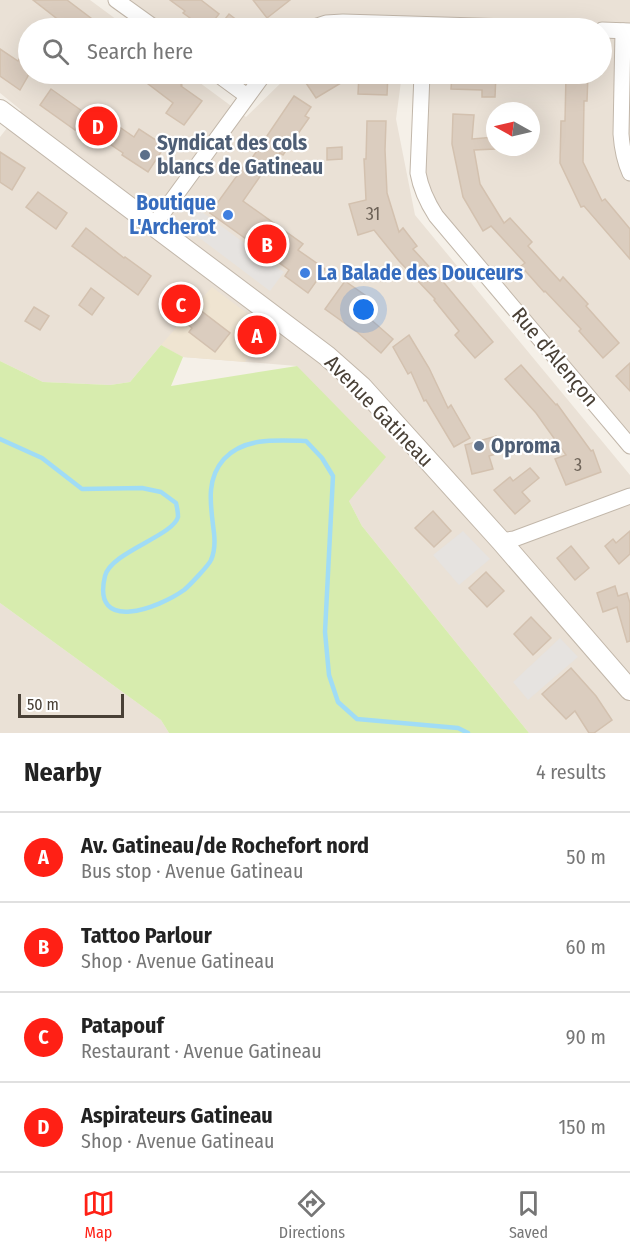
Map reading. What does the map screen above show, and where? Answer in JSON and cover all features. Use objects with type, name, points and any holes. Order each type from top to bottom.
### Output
[{"type":"street","points":[[116,0],[141,18]]},
{"type":"street","points":[[626,31],[621,134],[622,148],[630,173]]},
{"type":"street","points":[[231,84],[247,96]]},
{"type":"street","points":[[154,225],[256,84]]},
{"type":"street","name":"Rue d'Alençon","points":[[422,84],[418,173],[428,204],[630,446]]},
{"type":"street","name":"Avenue Gatineau","points":[[0,110],[344,370],[501,541],[630,690]]},
{"type":"street","points":[[501,541],[514,539],[630,496]]},
{"type":"shaded area","points":[[0,0],[90,0],[114,18],[18,18],[18,84],[201,84],[246,117],[280,84],[401,84],[396,119],[415,215],[630,475],[630,733],[529,733],[362,526],[349,501],[297,366],[183,357],[161,345],[130,382],[110,385],[43,382],[0,361],[0,137],[21,110],[0,93]]},
{"type":"shaded area","points":[[116,0],[630,0],[630,446],[421,188],[422,84],[612,84],[612,18],[141,18]]},
{"type":"shaded area","points":[[231,84],[256,84],[247,96]]},
{"type":"shaded area","points":[[198,209],[284,272],[270,291],[185,227]]},
{"type":"shaded area","points":[[212,287],[268,329],[245,362],[183,357],[161,345]]},
{"type":"shaded area","points":[[463,531],[490,559],[459,585],[433,555]]},
{"type":"shaded area","points":[[0,603],[161,720],[169,733],[0,733]]},
{"type":"shaded area","points":[[560,638],[578,657],[528,700],[513,682]]},
{"type":"green space","points":[[161,345],[183,357],[171,386],[297,366],[386,457],[349,501],[362,526],[529,733],[169,733],[161,720],[0,603],[0,361],[43,382],[110,385],[130,382]]},
{"type":"building","points":[[33,0],[67,0],[91,18],[56,18]]},
{"type":"building","points":[[170,0],[201,0],[219,14],[216,18],[190,18],[183,13],[185,11]]},
{"type":"building","points":[[253,0],[290,0],[267,18]]},
{"type":"building","points":[[0,49],[18,61],[18,84],[23,84],[20,90],[0,76]]},
{"type":"building","points":[[148,84],[181,84],[202,101],[184,125],[166,113],[173,103]]},
{"type":"building","points":[[307,84],[339,84],[316,98]]},
{"type":"building","points":[[358,84],[388,84],[387,95],[358,94]]},
{"type":"building","points":[[451,84],[496,84],[495,97],[482,97],[482,90],[451,89]]},
{"type":"building","points":[[566,84],[588,84],[587,101],[584,101],[583,162],[602,201],[605,199],[630,229],[630,259],[584,206],[581,207],[560,163],[561,121],[565,121]]},
{"type":"building","points":[[51,89],[92,118],[96,111],[134,137],[139,129],[165,146],[148,172],[80,124],[75,130],[40,105]]},
{"type":"building","points":[[294,96],[311,107],[305,116],[309,118],[283,155],[280,153],[273,164],[270,162],[243,201],[303,244],[298,250],[325,269],[308,293],[285,276],[289,270],[210,213],[249,159],[250,161]]},
{"type":"building","points":[[453,114],[474,115],[472,139],[486,138],[486,149],[474,150],[480,184],[504,223],[510,218],[532,242],[528,246],[560,281],[563,277],[619,343],[603,358],[579,331],[581,329],[521,266],[525,263],[491,226],[483,231],[463,197],[452,144]]},
{"type":"building","points":[[367,121],[386,121],[387,193],[399,232],[403,228],[417,246],[413,249],[493,342],[475,358],[455,335],[459,331],[435,299],[399,261],[374,230],[358,235],[349,204],[366,200],[364,159],[366,159]]},
{"type":"building","points":[[342,147],[342,159],[327,160],[327,148]]},
{"type":"building","points":[[0,152],[25,168],[12,190],[0,182]]},
{"type":"building","points":[[38,192],[67,213],[56,229],[26,207]]},
{"type":"building","points":[[86,228],[151,276],[138,295],[72,246]]},
{"type":"building","points":[[345,281],[369,298],[360,310],[393,339],[381,353],[325,309]]},
{"type":"building","points":[[91,288],[104,298],[92,315],[79,305]]},
{"type":"building","points":[[182,291],[193,300],[191,303],[230,333],[215,352],[189,332],[192,328],[168,308]]},
{"type":"building","points":[[34,307],[49,316],[40,330],[25,321]]},
{"type":"building","points":[[409,335],[429,368],[448,408],[451,405],[470,438],[454,447],[426,400],[424,401],[411,372],[408,374],[393,347]]},
{"type":"building","points":[[630,363],[630,391],[616,376]]},
{"type":"building","points":[[521,365],[557,404],[591,451],[593,450],[601,472],[566,485],[555,459],[566,455],[536,413],[505,379]]},
{"type":"building","points":[[496,436],[506,451],[489,456],[493,469],[472,474],[465,445]]},
{"type":"building","points":[[530,468],[539,478],[522,492],[530,501],[515,514],[494,490],[510,477],[513,481]]},
{"type":"building","points":[[433,511],[451,531],[434,547],[415,528]]},
{"type":"building","points":[[630,531],[630,554],[619,564],[605,546],[613,539],[616,543]]},
{"type":"building","points":[[571,546],[589,568],[575,580],[557,558]]},
{"type":"building","points":[[486,572],[504,591],[487,607],[469,588]]},
{"type":"building","points":[[615,586],[618,596],[627,593],[630,603],[630,641],[627,642],[617,607],[603,612],[597,593]]},
{"type":"building","points":[[531,617],[551,638],[533,655],[514,634]]},
{"type":"building","points":[[571,668],[596,696],[612,720],[594,733],[589,733],[575,711],[566,719],[542,694]]},
{"type":"waterway","points":[[0,439],[42,458],[82,489],[142,488],[161,492],[176,503],[178,517],[174,524],[118,559],[105,576],[103,594],[108,605],[117,611],[130,612],[159,604],[173,597],[187,588],[209,563],[215,543],[211,504],[212,485],[218,467],[224,459],[232,452],[251,443],[273,440],[306,441],[322,458],[333,476],[325,632],[329,675],[338,702],[357,719],[458,728],[468,733]]},
{"type":"place","name":"Aspirateurs Gatineau","points":[[98,126]]},
{"type":"place","name":"Syndicat des cols blancs de Gatineau","points":[[145,155]]},
{"type":"place","name":"Boutique L'Archerot","points":[[228,215]]},
{"type":"place","name":"Tattoo Parlour","points":[[267,244]]},
{"type":"place","name":"La Balade des Douceurs","points":[[305,273]]},
{"type":"place","name":"Patapouf","points":[[181,304]]},
{"type":"place","name":"Av. Gatineau/de Rochefort nord","points":[[257,335]]},
{"type":"place","name":"Oproma","points":[[479,446]]}]
